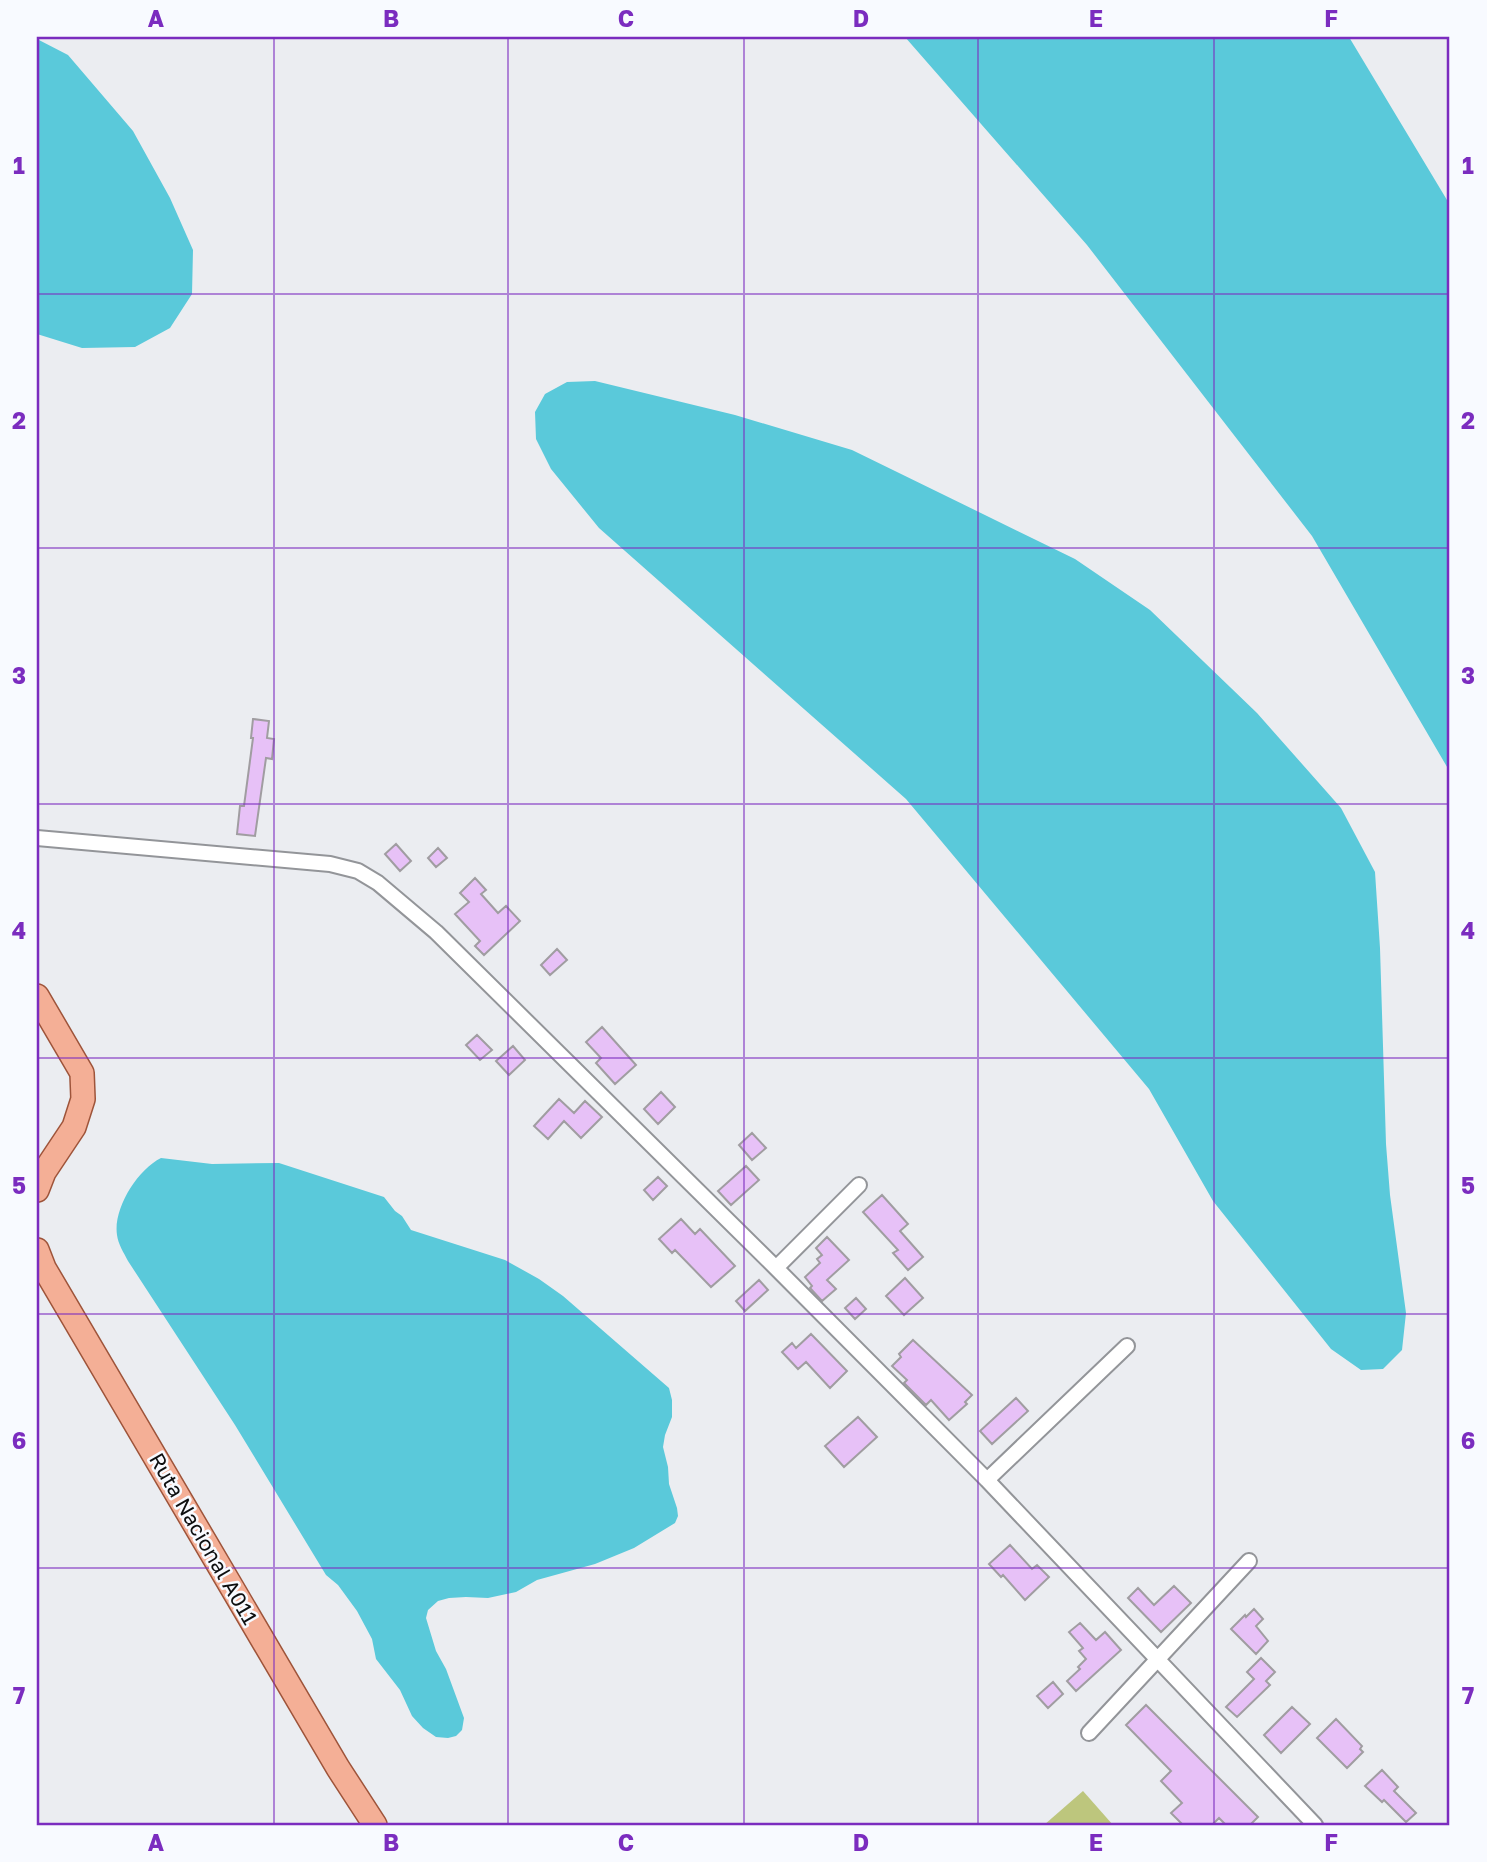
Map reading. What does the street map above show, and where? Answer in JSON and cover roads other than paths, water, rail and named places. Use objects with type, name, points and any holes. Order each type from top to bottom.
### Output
[{"type":"main road","points":[[37,996],[82,1073],[83,1099],[74,1127],[44,1172],[37,1190]]},
{"type":"main road","name":"Ruta Nacional A011","points":[[37,1250],[44,1268],[338,1768],[375,1825]]},
{"type":"street","points":[[37,838],[330,864],[358,871],[379,883],[436,932],[988,1480],[1315,1825]]},
{"type":"street","points":[[776,1268],[859,1185]]},
{"type":"street","points":[[988,1480],[1126,1346]]},
{"type":"street","points":[[1088,1733],[1249,1561]]},
{"type":"water","points":[[905,37],[1349,37],[1450,205],[1450,772],[1312,536],[1087,245]]},
{"type":"water","points":[[37,39],[68,55],[133,131],[170,198],[193,250],[192,294],[170,328],[135,347],[82,348],[37,334]]},
{"type":"water","points":[[595,381],[735,415],[852,450],[1075,559],[1150,610],[1257,713],[1341,808],[1375,872],[1386,1144],[1406,1313],[1402,1350],[1383,1369],[1361,1370],[1331,1349],[1213,1201],[1149,1089],[906,799],[599,528],[551,469],[536,439],[535,412],[545,394],[567,382]]},
{"type":"water","points":[[161,1158],[212,1164],[279,1163],[384,1197],[411,1230],[505,1260],[539,1279],[563,1296],[669,1388],[672,1417],[663,1447],[669,1484],[677,1508],[675,1523],[634,1548],[595,1564],[537,1580],[516,1592],[488,1598],[449,1598],[438,1601],[428,1610],[426,1618],[436,1651],[446,1669],[464,1718],[462,1730],[456,1736],[436,1737],[412,1716],[400,1690],[376,1659],[372,1639],[357,1611],[338,1585],[326,1575],[235,1425],[123,1252],[117,1225],[123,1202],[143,1171]]}]
